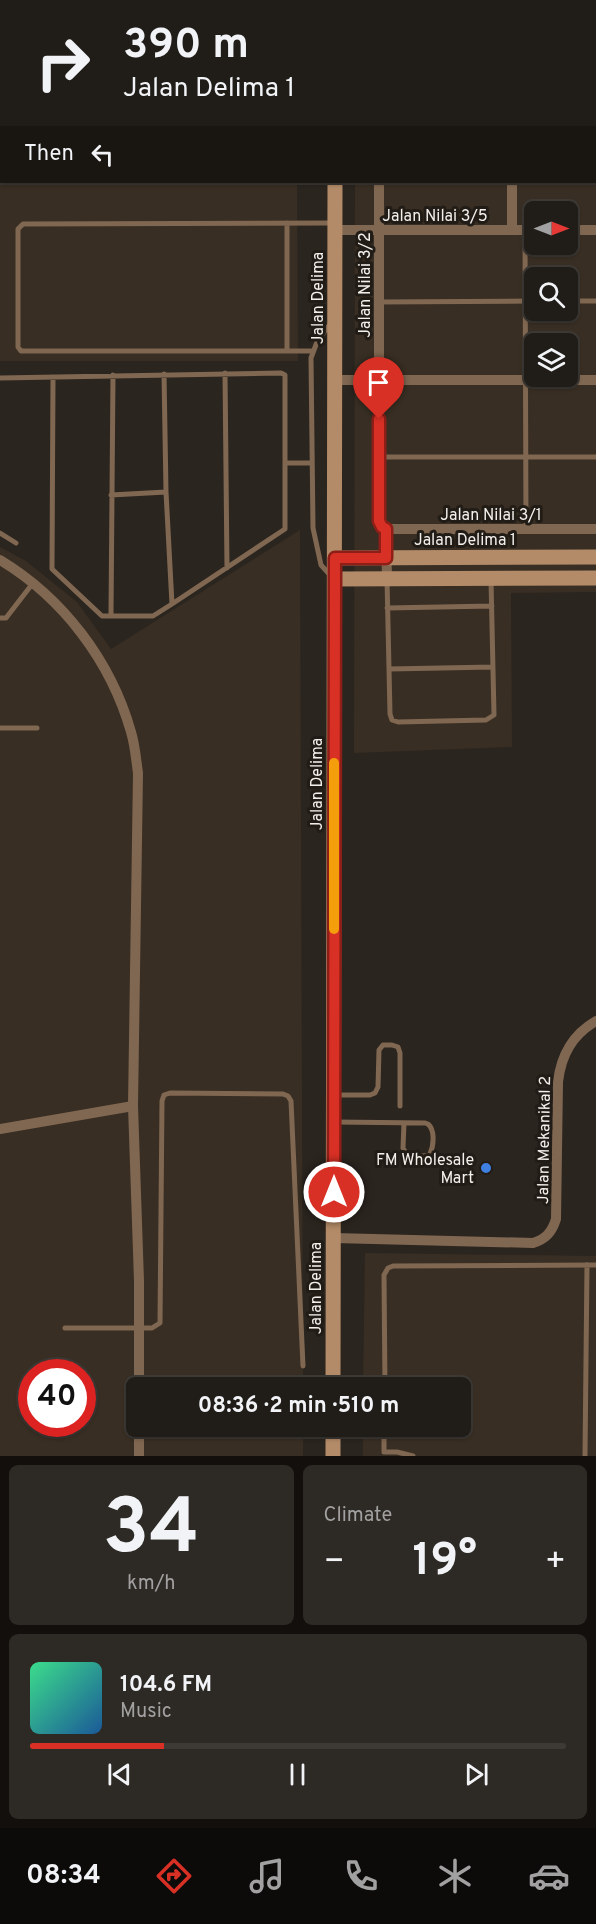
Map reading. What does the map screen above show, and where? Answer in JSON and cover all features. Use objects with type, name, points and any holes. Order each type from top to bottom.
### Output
[{"type":"street","name":"Jalan Delima","points":[[333,1377],[335,183]]},
{"type":"street","name":"Jalan Nilai 3/2","points":[[379,183],[379,521],[386,529],[387,579]]},
{"type":"street","points":[[512,183],[512,230]]},
{"type":"street","name":"Jalan Nilai 3/5","points":[[335,226],[379,230],[524,230]]},
{"type":"street","points":[[578,230],[596,230]]},
{"type":"street","points":[[335,380],[524,380]]},
{"type":"street","points":[[578,380],[596,380]]},
{"type":"street","name":"Jalan Nilai 3/1","points":[[386,529],[596,529]]},
{"type":"street","name":"Jalan Delima 1","points":[[335,558],[596,557]]},
{"type":"street","points":[[0,560],[33,583],[74,623],[99,658],[118,696],[132,733],[138,772],[133,1106],[139,1377]]},
{"type":"street","points":[[335,579],[596,578]]},
{"type":"street","name":"Jalan Mekanikal 2","points":[[333,1238],[533,1243],[546,1237],[554,1227],[556,1219],[560,1067],[571,1043],[586,1027],[596,1021]]},
{"type":"street","points":[[0,1129],[133,1106]]},
{"type":"street","points":[[139,1437],[139,1456]]},
{"type":"street","points":[[333,1437],[333,1456]]},
{"type":"lane","points":[[313,351],[21,351],[18,347],[19,226],[23,224],[287,223],[335,226]]},
{"type":"lane","points":[[287,223],[287,351]]},
{"type":"lane","points":[[379,302],[524,302]]},
{"type":"lane","points":[[578,302],[596,302]]},
{"type":"lane","points":[[335,317],[317,342],[311,358],[313,530],[321,565],[335,579]]},
{"type":"lane","points":[[225,373],[227,568]]},
{"type":"lane","points":[[0,378],[225,373],[281,373],[285,375],[285,529],[153,616],[111,614],[102,616],[52,567],[53,377]]},
{"type":"lane","points":[[164,374],[171,604]]},
{"type":"lane","points":[[111,614],[113,375]]},
{"type":"lane","points":[[526,387],[526,529]]},
{"type":"lane","points":[[379,458],[596,457]]},
{"type":"lane","points":[[286,463],[312,463]]},
{"type":"lane","points":[[111,495],[166,492]]},
{"type":"lane","points":[[0,532],[16,543]]},
{"type":"lane","points":[[387,579],[390,714],[395,722],[492,718],[494,712],[491,578]]},
{"type":"lane","points":[[0,618],[6,618],[33,583]]},
{"type":"lane","points":[[387,608],[492,606]]},
{"type":"lane","points":[[389,669],[493,667]]},
{"type":"lane","points":[[0,728],[37,728]]},
{"type":"lane","points":[[334,1095],[375,1093],[378,1087],[379,1050],[383,1045],[395,1045],[400,1053],[400,1106]]},
{"type":"lane","points":[[65,1328],[155,1328],[160,1320],[163,1098],[170,1093],[283,1094],[291,1101],[303,1366]]},
{"type":"lane","points":[[334,1122],[425,1123],[431,1126],[433,1131],[433,1148],[430,1154],[411,1156],[406,1153],[403,1148],[404,1123]]},
{"type":"lane","points":[[585,1456],[586,1265]]},
{"type":"lane","points":[[385,1377],[384,1275],[388,1268],[393,1266],[596,1266]]},
{"type":"lane","points":[[384,1437],[384,1452],[413,1456]]},
{"type":"shaded area","points":[[0,183],[297,183],[298,361],[0,361]]},
{"type":"shaded area","points":[[355,183],[596,183],[596,592],[511,593],[512,747],[354,753]]},
{"type":"shaded area","points":[[300,530],[303,1377],[126,1377],[126,1437],[303,1437],[303,1456],[0,1456],[0,547],[26,561],[77,602],[111,649]]},
{"type":"shaded area","points":[[365,1253],[596,1256],[596,1456],[363,1456],[363,1437],[471,1437],[471,1377],[363,1377]]},
{"type":"slow traffic","points":[[334,763],[334,929]]},
{"type":"place","name":"FM Wholesale Mart","points":[[486,1168]]},
{"type":"route","points":[[334,1192],[335,558],[386,558],[386,529],[379,521],[379,419]]}]
